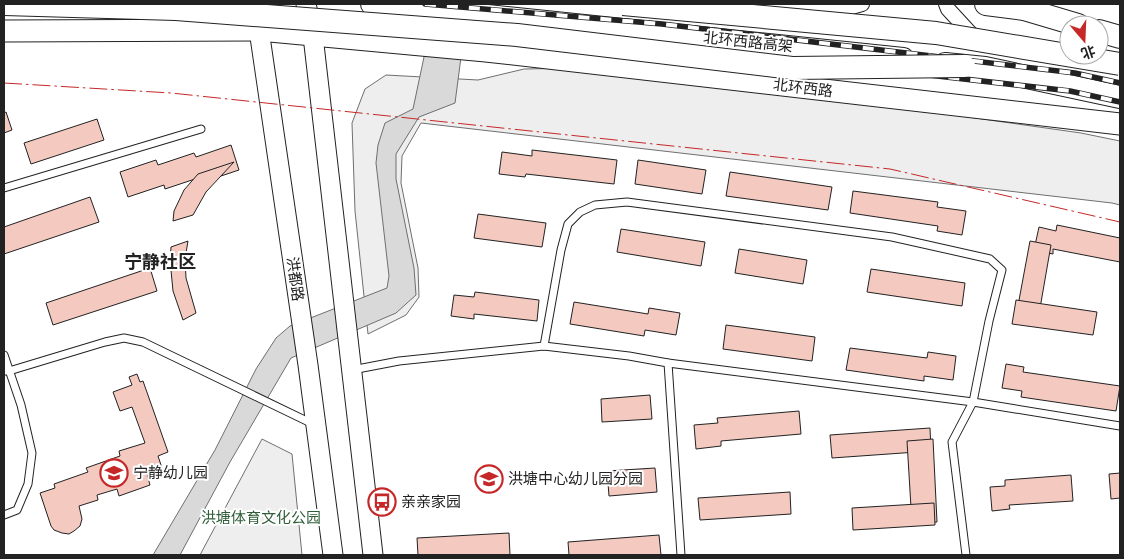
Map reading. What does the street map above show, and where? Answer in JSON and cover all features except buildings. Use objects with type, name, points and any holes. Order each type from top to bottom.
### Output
[{"type":"highway","points":[[4,4],[176,9],[517,35],[792,68],[964,66]]},
{"type":"highway","name":"北环西路高架","points":[[372,4],[985,68],[1120,97]]},
{"type":"highway","name":"北环西路高架","points":[[623,4],[936,33],[1120,65]]},
{"type":"highway","points":[[986,4],[1024,9],[1059,19]]},
{"type":"main road","name":"洪都路","points":[[257,4],[259,30],[308,365],[333,555]]},
{"type":"main road","points":[[306,4],[313,36],[373,555]]},
{"type":"main road","points":[[767,4],[944,29],[1120,65]]},
{"type":"main road","name":"北环西路","points":[[4,31],[259,30],[486,50],[1120,124]]},
{"type":"street","points":[[830,13],[862,4]]},
{"type":"street","points":[[946,4],[948,10],[971,34]]},
{"type":"lane","points":[[4,188],[201,129]]},
{"type":"lane","points":[[544,346],[561,250],[568,224],[580,212],[595,205],[627,202],[892,237],[990,259],[1002,270],[989,321],[973,402],[952,442],[966,555]]},
{"type":"lane","points":[[6,371],[124,338],[143,342],[316,425]]},
{"type":"lane","points":[[351,361],[399,361],[544,346],[973,402],[1120,426]]},
{"type":"lane","points":[[4,355],[6,371],[21,405],[32,453],[28,484],[17,510],[4,515]]},
{"type":"lane","points":[[668,363],[681,555]]},
{"type":"green space","points":[[577,68],[827,97],[1081,133],[1120,141],[1120,205],[421,123],[402,156],[401,183],[418,268],[419,297],[406,315],[368,334],[355,211],[352,123],[365,89],[386,75],[478,80],[524,69]]},
{"type":"green space","name":"洪塘体育文化公园","points":[[262,439],[292,454],[302,555],[200,555]]},
{"type":"shaded area","points":[[468,4],[455,103],[419,117],[396,154],[396,179],[414,268],[416,295],[396,313],[291,358],[230,462],[180,555],[153,555],[215,450],[256,369],[276,338],[290,326],[387,288],[389,276],[376,163],[378,145],[385,123],[413,109],[428,38]]},
{"type":"railway","points":[[182,4],[664,45],[1070,91],[1120,102]]},
{"type":"railway","points":[[425,4],[662,24],[1075,73],[1120,83]]},
{"type":"power","points":[[4,83],[171,93],[890,169],[1120,222]]},
{"type":"place","name":"宁静幼儿园","points":[[114,473]]},
{"type":"place","name":"洪塘中心幼儿园分园","points":[[489,479]]},
{"type":"place","name":"亲亲家园","points":[[382,502]]},
{"type":"district","name":"宁静社区","points":[[160,262]]}]
